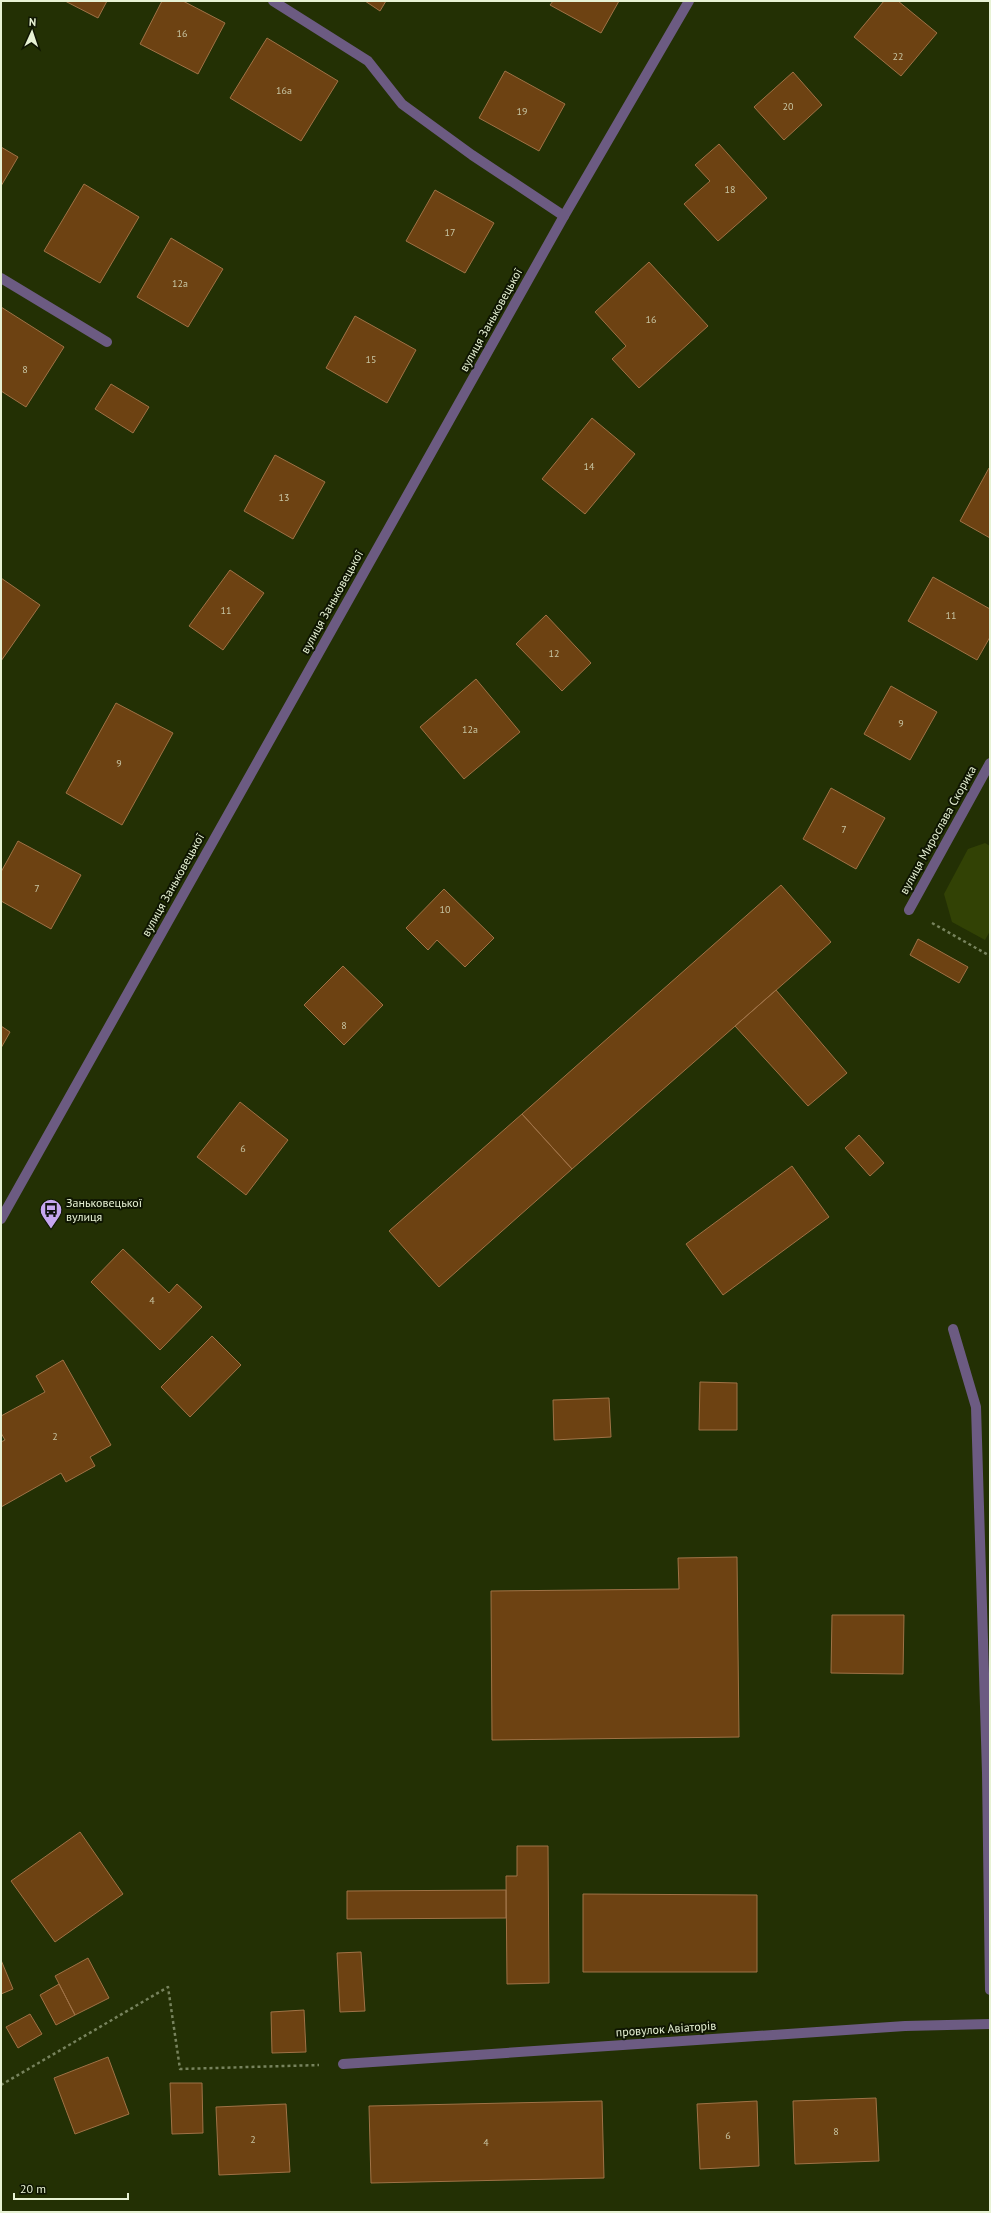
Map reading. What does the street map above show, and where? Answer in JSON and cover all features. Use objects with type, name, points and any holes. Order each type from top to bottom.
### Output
[{"type":"street","points":[[273,1],[368,61],[402,104],[472,155],[564,216]]},
{"type":"street","name":"вулиця Заньковецької","points":[[1,1219],[564,216],[689,1]]},
{"type":"street","points":[[1,278],[107,342]]},
{"type":"street","name":"вулиця Мирослава Скорика","points":[[909,910],[990,763]]},
{"type":"street","points":[[953,1329],[976,1406],[987,1773],[990,1990]]},
{"type":"street","name":"провулок Авіаторів","points":[[344,2064],[905,2026],[990,2024]]},
{"type":"path","points":[[909,910],[990,956]]},
{"type":"path","points":[[1,2085],[168,1987],[180,2069],[344,2064]]},
{"type":"green space","points":[[985,843],[990,846],[990,931],[985,940],[952,922],[944,894],[968,849]]},
{"type":"building","points":[[65,1],[107,1],[98,18]]},
{"type":"building","points":[[162,1],[183,1],[225,23],[198,74],[140,44]]},
{"type":"building","points":[[365,1],[386,1],[380,11]]},
{"type":"building","points":[[553,1],[619,1],[601,33],[550,5]]},
{"type":"building","points":[[884,1],[898,1],[937,33],[901,76],[854,37]]},
{"type":"building","points":[[267,38],[338,81],[301,141],[230,98]]},
{"type":"building","points":[[505,71],[565,104],[539,151],[479,118]]},
{"type":"building","points":[[793,72],[822,105],[784,140],[754,107]]},
{"type":"building","points":[[719,144],[767,198],[718,241],[684,204],[710,181],[695,165]]},
{"type":"building","points":[[1,147],[18,157],[1,186]]},
{"type":"building","points":[[84,184],[139,217],[100,283],[44,251]]},
{"type":"building","points":[[435,190],[494,223],[465,273],[406,241]]},
{"type":"building","points":[[171,238],[223,269],[188,327],[137,297]]},
{"type":"building","points":[[649,262],[708,326],[639,388],[612,359],[626,346],[595,312]]},
{"type":"building","points":[[1,307],[64,347],[26,407],[1,391]]},
{"type":"building","points":[[355,316],[416,350],[387,403],[326,368]]},
{"type":"building","points":[[111,384],[149,407],[133,433],[95,409]]},
{"type":"building","points":[[592,418],[635,454],[585,514],[542,479]]},
{"type":"building","points":[[275,455],[325,482],[293,539],[244,511]]},
{"type":"building","points":[[989,468],[990,469],[990,538],[960,521]]},
{"type":"building","points":[[230,570],[264,593],[223,650],[189,626]]},
{"type":"building","points":[[933,577],[990,609],[990,637],[977,660],[908,621]]},
{"type":"building","points":[[1,578],[40,605],[1,661]]},
{"type":"building","points":[[546,615],[591,663],[562,691],[516,644]]},
{"type":"building","points":[[476,679],[520,732],[464,779],[420,727]]},
{"type":"building","points":[[891,686],[937,712],[910,760],[864,734]]},
{"type":"building","points":[[116,703],[173,733],[122,825],[66,793]]},
{"type":"building","points":[[831,788],[885,818],[856,869],[803,839]]},
{"type":"building","points":[[18,841],[81,875],[51,929],[1,901],[1,872]]},
{"type":"building","points":[[781,885],[831,942],[572,1169],[522,1114]]},
{"type":"building","points":[[444,889],[494,938],[465,967],[437,940],[428,950],[406,928]]},
{"type":"building","points":[[918,939],[968,967],[959,983],[910,955]]},
{"type":"building","points":[[343,966],[383,1005],[344,1045],[304,1005]]},
{"type":"building","points":[[776,990],[847,1073],[808,1106],[735,1026]]},
{"type":"building","points":[[1,1026],[10,1032],[1,1048]]},
{"type":"building","points":[[240,1102],[288,1140],[246,1195],[197,1157]]},
{"type":"building","points":[[522,1114],[572,1169],[439,1287],[389,1231]]},
{"type":"building","points":[[859,1135],[884,1163],[870,1176],[845,1148]]},
{"type":"building","points":[[792,1166],[829,1217],[723,1295],[686,1244]]},
{"type":"building","points":[[123,1249],[169,1293],[177,1284],[202,1307],[160,1350],[91,1282]]},
{"type":"building","points":[[212,1336],[241,1365],[190,1417],[161,1387]]},
{"type":"building","points":[[63,1360],[111,1445],[90,1457],[95,1466],[66,1482],[61,1473],[1,1507],[1,1442],[5,1440],[1,1433],[1,1416],[45,1392],[36,1376]]},
{"type":"building","points":[[700,1382],[737,1383],[737,1430],[699,1430]]},
{"type":"building","points":[[609,1398],[611,1437],[554,1440],[553,1400]]},
{"type":"building","points":[[737,1557],[739,1737],[492,1740],[491,1591],[679,1589],[678,1558]]},
{"type":"building","points":[[832,1615],[904,1615],[903,1674],[831,1673]]},
{"type":"building","points":[[80,1832],[123,1894],[55,1942],[11,1881]]},
{"type":"building","points":[[517,1846],[548,1846],[549,1983],[507,1984],[506,1876],[517,1876]]},
{"type":"building","points":[[506,1890],[506,1918],[347,1919],[347,1891]]},
{"type":"building","points":[[583,1894],[757,1895],[757,1972],[583,1972]]},
{"type":"building","points":[[361,1952],[365,2011],[340,2012],[337,1953]]},
{"type":"building","points":[[88,1958],[109,1998],[75,2015],[55,1976]]},
{"type":"building","points":[[1,1960],[13,1989],[1,1994]]},
{"type":"building","points":[[59,1984],[75,2015],[56,2025],[40,1995]]},
{"type":"building","points":[[304,2010],[306,2052],[272,2053],[271,2012]]},
{"type":"building","points":[[30,2014],[42,2034],[18,2048],[6,2027]]},
{"type":"building","points":[[108,2057],[129,2114],[75,2134],[54,2078]]},
{"type":"building","points":[[170,2083],[202,2083],[203,2133],[172,2134]]},
{"type":"building","points":[[876,2098],[879,2161],[795,2164],[793,2101]]},
{"type":"building","points":[[602,2101],[604,2178],[371,2183],[369,2106]]},
{"type":"building","points":[[757,2101],[759,2166],[700,2169],[697,2104]]},
{"type":"building","points":[[286,2104],[290,2172],[219,2175],[216,2107]]},
{"type":"place","name":"Заньковецької вулиця","points":[[51,1230]]}]
